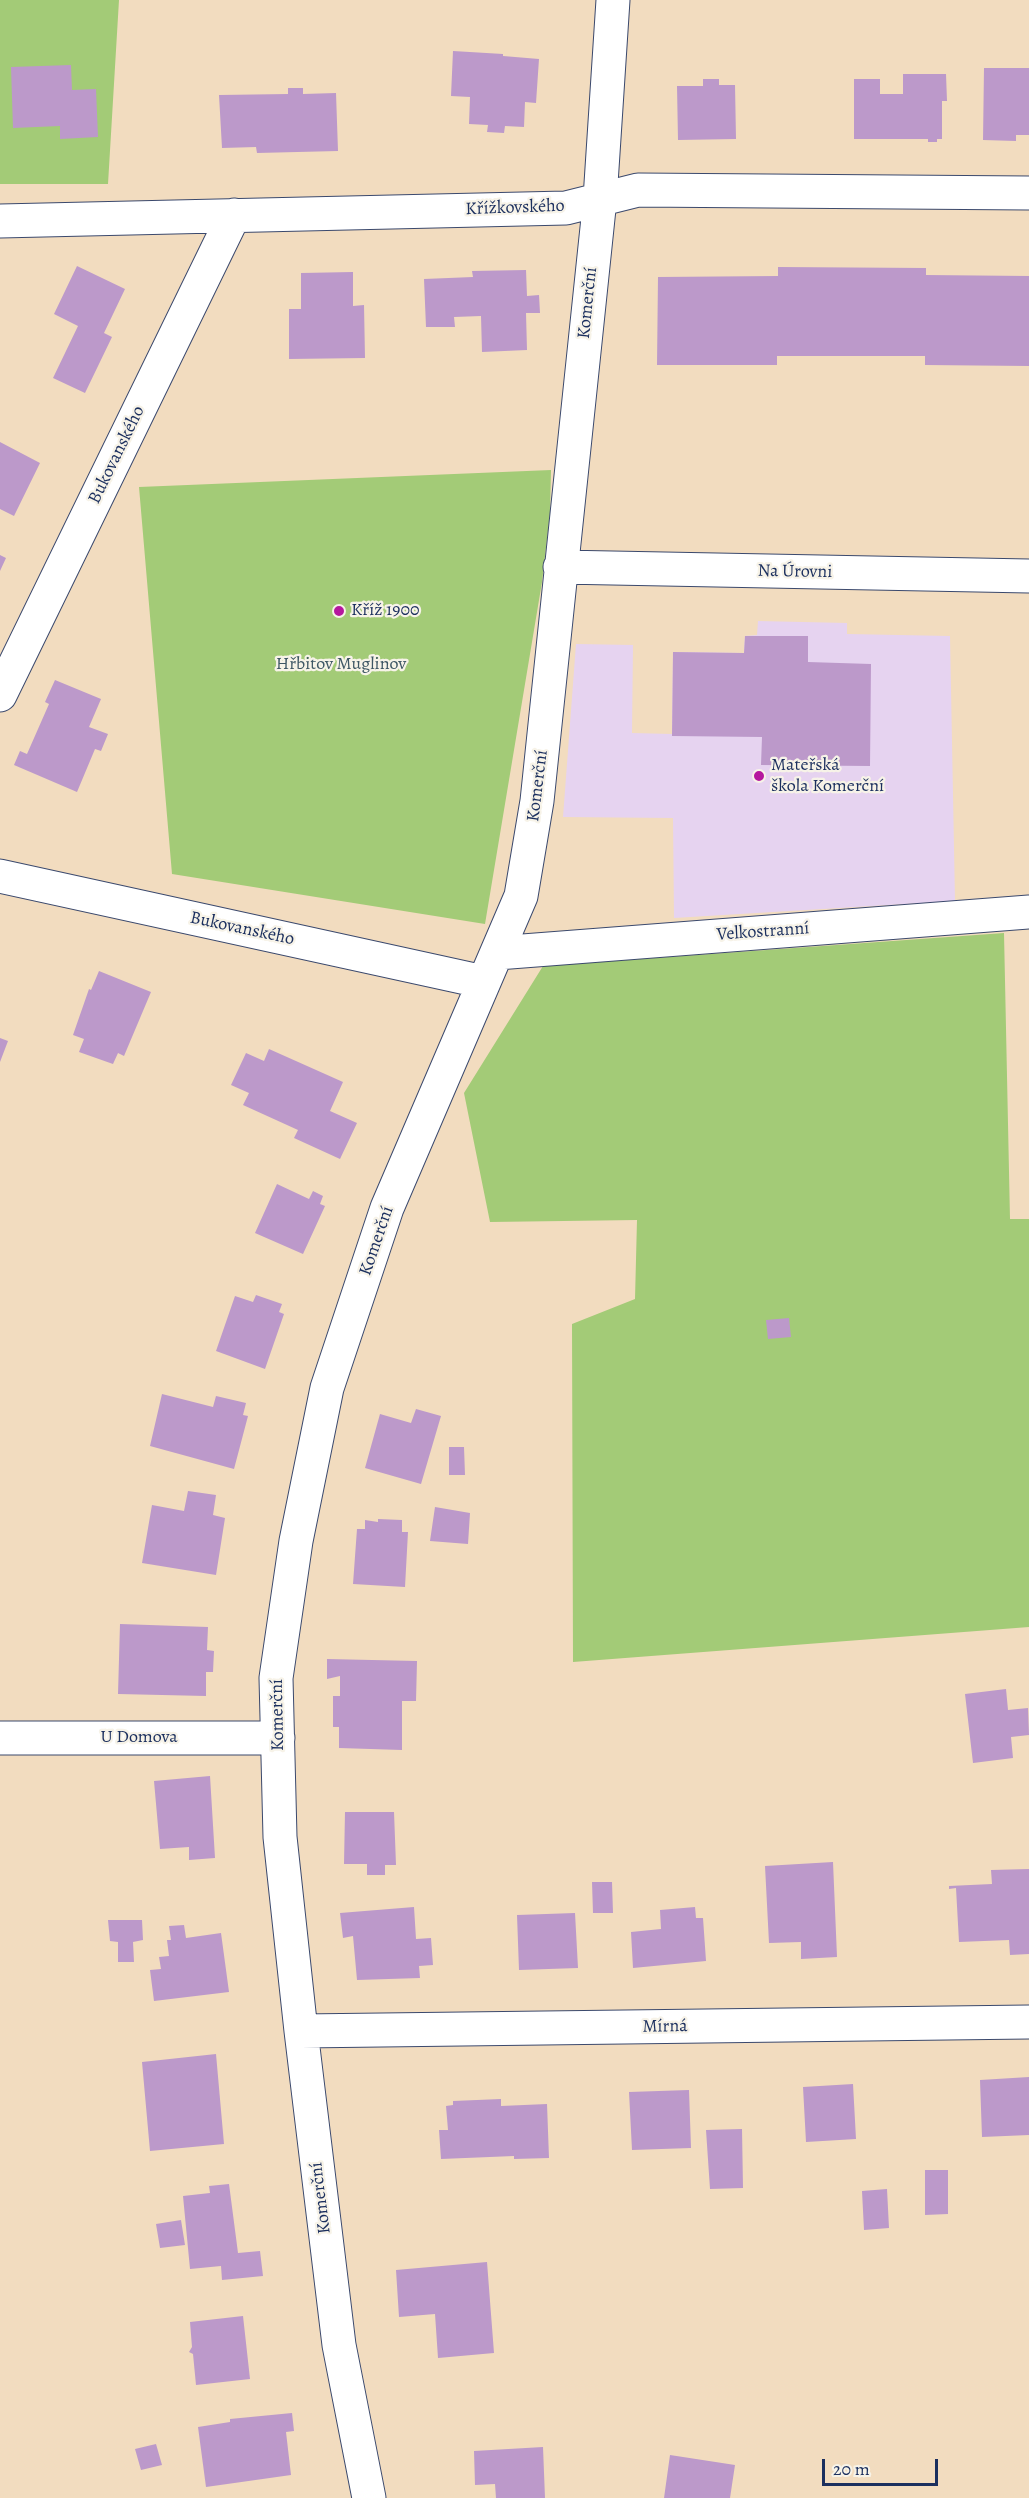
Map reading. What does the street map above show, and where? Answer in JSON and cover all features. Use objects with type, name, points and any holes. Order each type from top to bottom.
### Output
[{"type":"street","name":"Komerční","points":[[369,2498],[339,2345],[301,2031],[280,1838],[276,1678],[296,1541],[327,1388],[387,1208],[521,896],[537,801],[600,199],[614,0]]},
{"type":"street","name":"Křížkovského","points":[[0,221],[566,208],[638,190],[1029,193]]},
{"type":"street","name":"Bukovanského","points":[[0,695],[234,215]]},
{"type":"street","name":"Na Úrovni","points":[[560,567],[1029,576]]},
{"type":"street","name":"Bukovanského","points":[[0,876],[484,982]]},
{"type":"street","name":"Velkostranní","points":[[497,953],[1029,912]]},
{"type":"street","name":"U Domova","points":[[0,1738],[278,1738]]},
{"type":"street","name":"Mírná","points":[[301,2031],[1029,2022]]},
{"type":"shaded area","name":"Mateřská škola Komerční","points":[[758,621],[847,623],[847,634],[950,636],[955,901],[674,918],[673,818],[563,817],[576,644],[633,645],[632,733],[672,734],[673,652],[744,653],[745,636],[757,635]]},
{"type":"green space","points":[[0,0],[119,0],[108,184],[0,184]]},
{"type":"green space","name":"Hřbitov Muglinov","points":[[551,470],[550,513],[542,582],[485,924],[172,874],[139,487]]},
{"type":"green space","points":[[1004,933],[1010,1219],[1029,1219],[1029,1627],[573,1662],[572,1324],[635,1299],[637,1220],[490,1222],[464,1093],[543,966]]},
{"type":"building","points":[[453,51],[539,59],[536,103],[525,102],[524,127],[505,126],[504,133],[487,132],[488,125],[469,124],[470,97],[451,96]]},
{"type":"building","points":[[71,65],[72,90],[96,89],[98,137],[60,139],[60,126],[13,128],[11,67]]},
{"type":"building","points":[[984,68],[1029,68],[1029,135],[1016,135],[1016,141],[983,140]]},
{"type":"building","points":[[903,74],[946,74],[947,101],[942,101],[942,139],[937,139],[937,142],[928,142],[928,139],[854,139],[854,79],[880,79],[880,94],[903,94]]},
{"type":"building","points":[[703,79],[719,79],[719,85],[735,85],[736,139],[678,140],[677,86],[703,86]]},
{"type":"building","points":[[288,88],[303,88],[303,94],[336,93],[338,151],[257,153],[256,147],[222,148],[219,95],[288,94]]},
{"type":"building","points":[[77,266],[125,289],[104,333],[112,337],[85,393],[53,378],[78,326],[54,314]]},
{"type":"building","points":[[778,267],[926,268],[926,275],[1029,276],[1029,366],[925,365],[925,356],[777,356],[777,365],[657,365],[658,277],[778,276]]},
{"type":"building","points":[[526,270],[527,296],[539,295],[540,313],[526,313],[527,350],[482,352],[481,316],[454,317],[455,327],[426,327],[424,279],[473,277],[472,271]]},
{"type":"building","points":[[353,272],[353,306],[364,305],[365,358],[289,359],[289,309],[301,309],[301,273]]},
{"type":"building","points":[[0,442],[40,463],[14,516],[0,509]]},
{"type":"building","points":[[0,555],[6,558],[0,571]]},
{"type":"building","points":[[745,636],[808,636],[808,662],[871,664],[870,766],[761,765],[762,737],[672,736],[673,652],[744,653]]},
{"type":"building","points":[[55,680],[101,699],[89,727],[108,734],[101,751],[95,749],[77,792],[14,765],[20,751],[27,754],[49,704],[45,702]]},
{"type":"building","points":[[99,971],[151,992],[124,1056],[118,1053],[113,1064],[79,1052],[84,1039],[73,1035],[89,989],[91,990]]},
{"type":"building","points":[[0,1038],[8,1041],[0,1062]]},
{"type":"building","points":[[269,1049],[343,1082],[330,1111],[357,1123],[340,1159],[294,1138],[298,1130],[243,1105],[249,1093],[231,1085],[246,1053],[264,1061]]},
{"type":"building","points":[[277,1184],[309,1199],[313,1191],[323,1196],[320,1204],[325,1206],[303,1254],[255,1233]]},
{"type":"building","points":[[256,1295],[282,1304],[279,1312],[284,1314],[265,1369],[216,1351],[235,1296],[253,1302]]},
{"type":"building","points":[[789,1318],[791,1337],[768,1339],[766,1320]]},
{"type":"building","points":[[162,1394],[213,1407],[216,1396],[246,1403],[243,1415],[248,1416],[234,1469],[150,1446]]},
{"type":"building","points":[[416,1409],[441,1416],[421,1484],[365,1468],[380,1414],[411,1423]]},
{"type":"building","points":[[449,1447],[464,1447],[465,1475],[449,1475]]},
{"type":"building","points":[[188,1491],[216,1495],[213,1515],[225,1518],[216,1575],[142,1563],[152,1505],[184,1511]]},
{"type":"building","points":[[435,1507],[470,1513],[468,1544],[430,1541]]},
{"type":"building","points":[[378,1519],[402,1520],[402,1532],[408,1532],[405,1587],[353,1584],[357,1529],[365,1529],[365,1520],[378,1522]]},
{"type":"building","points":[[120,1624],[208,1627],[207,1650],[214,1651],[213,1672],[206,1672],[206,1696],[118,1694]]},
{"type":"building","points":[[327,1659],[417,1661],[416,1701],[402,1701],[402,1750],[339,1748],[339,1727],[333,1727],[333,1696],[340,1696],[340,1676],[327,1679]]},
{"type":"building","points":[[1006,1689],[1008,1710],[1028,1708],[1029,1735],[1011,1737],[1013,1758],[973,1763],[965,1694]]},
{"type":"building","points":[[210,1776],[215,1858],[189,1860],[189,1847],[160,1849],[154,1781]]},
{"type":"building","points":[[345,1812],[394,1812],[396,1865],[385,1865],[385,1875],[367,1875],[367,1864],[344,1864]]},
{"type":"building","points":[[833,1862],[837,1957],[801,1959],[801,1942],[769,1943],[765,1866]]},
{"type":"building","points":[[1029,1869],[1029,1954],[1010,1955],[1009,1940],[959,1942],[956,1888],[949,1889],[949,1886],[992,1884],[991,1870]]},
{"type":"building","points":[[592,1882],[612,1882],[613,1913],[593,1913]]},
{"type":"building","points":[[414,1907],[416,1939],[431,1938],[433,1965],[419,1966],[420,1978],[357,1980],[353,1936],[343,1938],[340,1913]]},
{"type":"building","points":[[695,1907],[696,1918],[703,1918],[706,1961],[633,1968],[631,1932],[661,1929],[660,1910]]},
{"type":"building","points":[[575,1913],[578,1968],[519,1970],[517,1915]]},
{"type":"building","points":[[108,1920],[142,1920],[143,1940],[133,1942],[134,1962],[118,1962],[118,1942],[110,1941]]},
{"type":"building","points":[[184,1925],[186,1938],[221,1933],[229,1992],[154,2001],[150,1970],[161,1969],[159,1957],[169,1956],[167,1940],[171,1940],[169,1926]]},
{"type":"building","points":[[216,2054],[224,2144],[150,2151],[142,2062]]},
{"type":"building","points":[[1029,2077],[1029,2135],[982,2137],[980,2080]]},
{"type":"building","points":[[853,2084],[856,2139],[806,2142],[803,2087]]},
{"type":"building","points":[[689,2090],[691,2148],[632,2150],[629,2092]]},
{"type":"building","points":[[501,2099],[501,2106],[547,2104],[549,2158],[514,2159],[514,2156],[441,2159],[439,2130],[448,2130],[446,2106],[453,2105],[453,2101]]},
{"type":"building","points":[[742,2129],[743,2188],[710,2189],[706,2130]]},
{"type":"building","points":[[925,2170],[948,2170],[948,2214],[925,2215]]},
{"type":"building","points":[[229,2184],[238,2253],[260,2251],[263,2276],[222,2280],[221,2266],[190,2269],[183,2196],[210,2193],[209,2186]]},
{"type":"building","points":[[887,2189],[889,2228],[864,2230],[862,2191]]},
{"type":"building","points":[[181,2220],[185,2245],[160,2248],[156,2224]]},
{"type":"building","points":[[487,2262],[494,2353],[438,2358],[435,2314],[399,2317],[396,2270]]},
{"type":"building","points":[[243,2316],[250,2379],[196,2385],[193,2354],[189,2352],[192,2347],[190,2322]]},
{"type":"building","points":[[292,2413],[294,2431],[286,2432],[291,2475],[206,2487],[198,2427],[230,2422],[230,2419]]},
{"type":"building","points":[[156,2444],[162,2465],[141,2470],[135,2449]]},
{"type":"building","points":[[543,2447],[545,2498],[496,2498],[495,2484],[475,2485],[474,2451]]},
{"type":"building","points":[[670,2455],[735,2465],[730,2498],[664,2498]]},
{"type":"place","name":"Kříž 1900","points":[[339,611]]},
{"type":"place","name":"Mateřská škola Komerční","points":[[759,776]]}]
